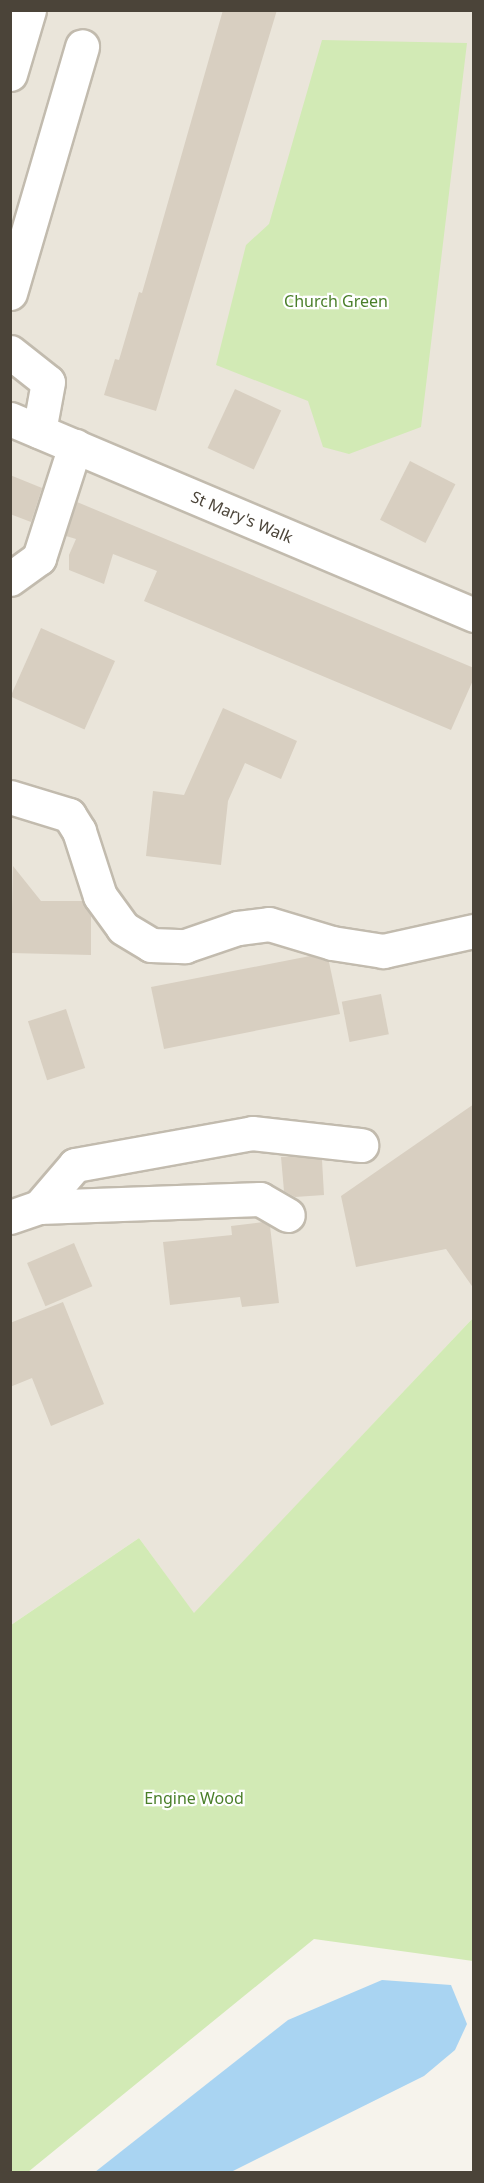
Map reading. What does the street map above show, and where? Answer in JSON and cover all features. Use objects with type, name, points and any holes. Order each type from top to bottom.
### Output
[{"type":"street","points":[[10,74],[29,10]]},
{"type":"street","points":[[10,293],[82,46]]},
{"type":"street","points":[[10,352],[48,382],[25,425]]},
{"type":"street","name":"St Mary's Walk","points":[[25,425],[474,615]]},
{"type":"street","points":[[10,579],[39,558],[75,446]]},
{"type":"street","points":[[10,797],[69,815],[79,831],[100,896],[123,928],[151,945],[184,946],[238,928],[268,924],[332,943],[383,951],[474,931]]},
{"type":"street","points":[[25,1212],[75,1165],[252,1134],[361,1145]]},
{"type":"street","points":[[25,1212],[261,1199],[288,1215]]},
{"type":"shaded area","points":[[11,11],[473,11],[473,1318],[194,1614],[139,1538],[11,1625]]},
{"type":"green space","name":"Church Green","points":[[322,40],[467,43],[421,427],[349,454],[323,447],[308,401],[216,365],[246,245],[269,224]]},
{"type":"green space","name":"Engine Wood","points":[[473,1318],[473,1961],[314,1939],[28,2172],[11,2172],[11,1625],[139,1538],[194,1613]]},
{"type":"water","points":[[382,1980],[451,1985],[467,2024],[455,2050],[424,2076],[231,2172],[95,2172],[288,2020]]},
{"type":"building","points":[[223,10],[277,10],[156,411],[104,395],[115,359],[119,360],[139,292],[142,293]]},
{"type":"building","points":[[235,389],[281,411],[254,469],[208,448]]},
{"type":"building","points":[[410,461],[455,484],[425,543],[380,520]]},
{"type":"building","points":[[10,475],[42,488],[31,522],[10,514]]},
{"type":"building","points":[[77,502],[474,668],[474,678],[451,730],[144,601],[157,571],[113,554],[104,584],[69,570],[69,555],[76,539],[66,536]]},
{"type":"building","points":[[41,628],[115,661],[84,729],[10,697]]},
{"type":"building","points":[[223,708],[297,741],[281,779],[245,763],[228,801],[221,865],[146,856],[153,791],[184,795]]},
{"type":"building","points":[[13,866],[41,901],[82,901],[91,916],[91,955],[11,953]]},
{"type":"building","points":[[310,956],[329,962],[340,1014],[164,1049],[151,987]]},
{"type":"building","points":[[381,994],[389,1034],[350,1042],[342,1002]]},
{"type":"building","points":[[66,1009],[85,1068],[47,1080],[28,1021]]},
{"type":"building","points":[[474,1104],[474,1289],[446,1249],[356,1267],[341,1196]]},
{"type":"building","points":[[293,1156],[322,1160],[324,1195],[295,1197],[284,1191],[281,1157]]},
{"type":"building","points":[[263,1222],[270,1226],[279,1303],[242,1307],[240,1297],[170,1305],[163,1242],[232,1235],[231,1226]]},
{"type":"building","points":[[74,1243],[92,1286],[45,1306],[27,1263]]},
{"type":"building","points":[[63,1302],[104,1404],[51,1426],[32,1378],[10,1387],[10,1323]]}]
